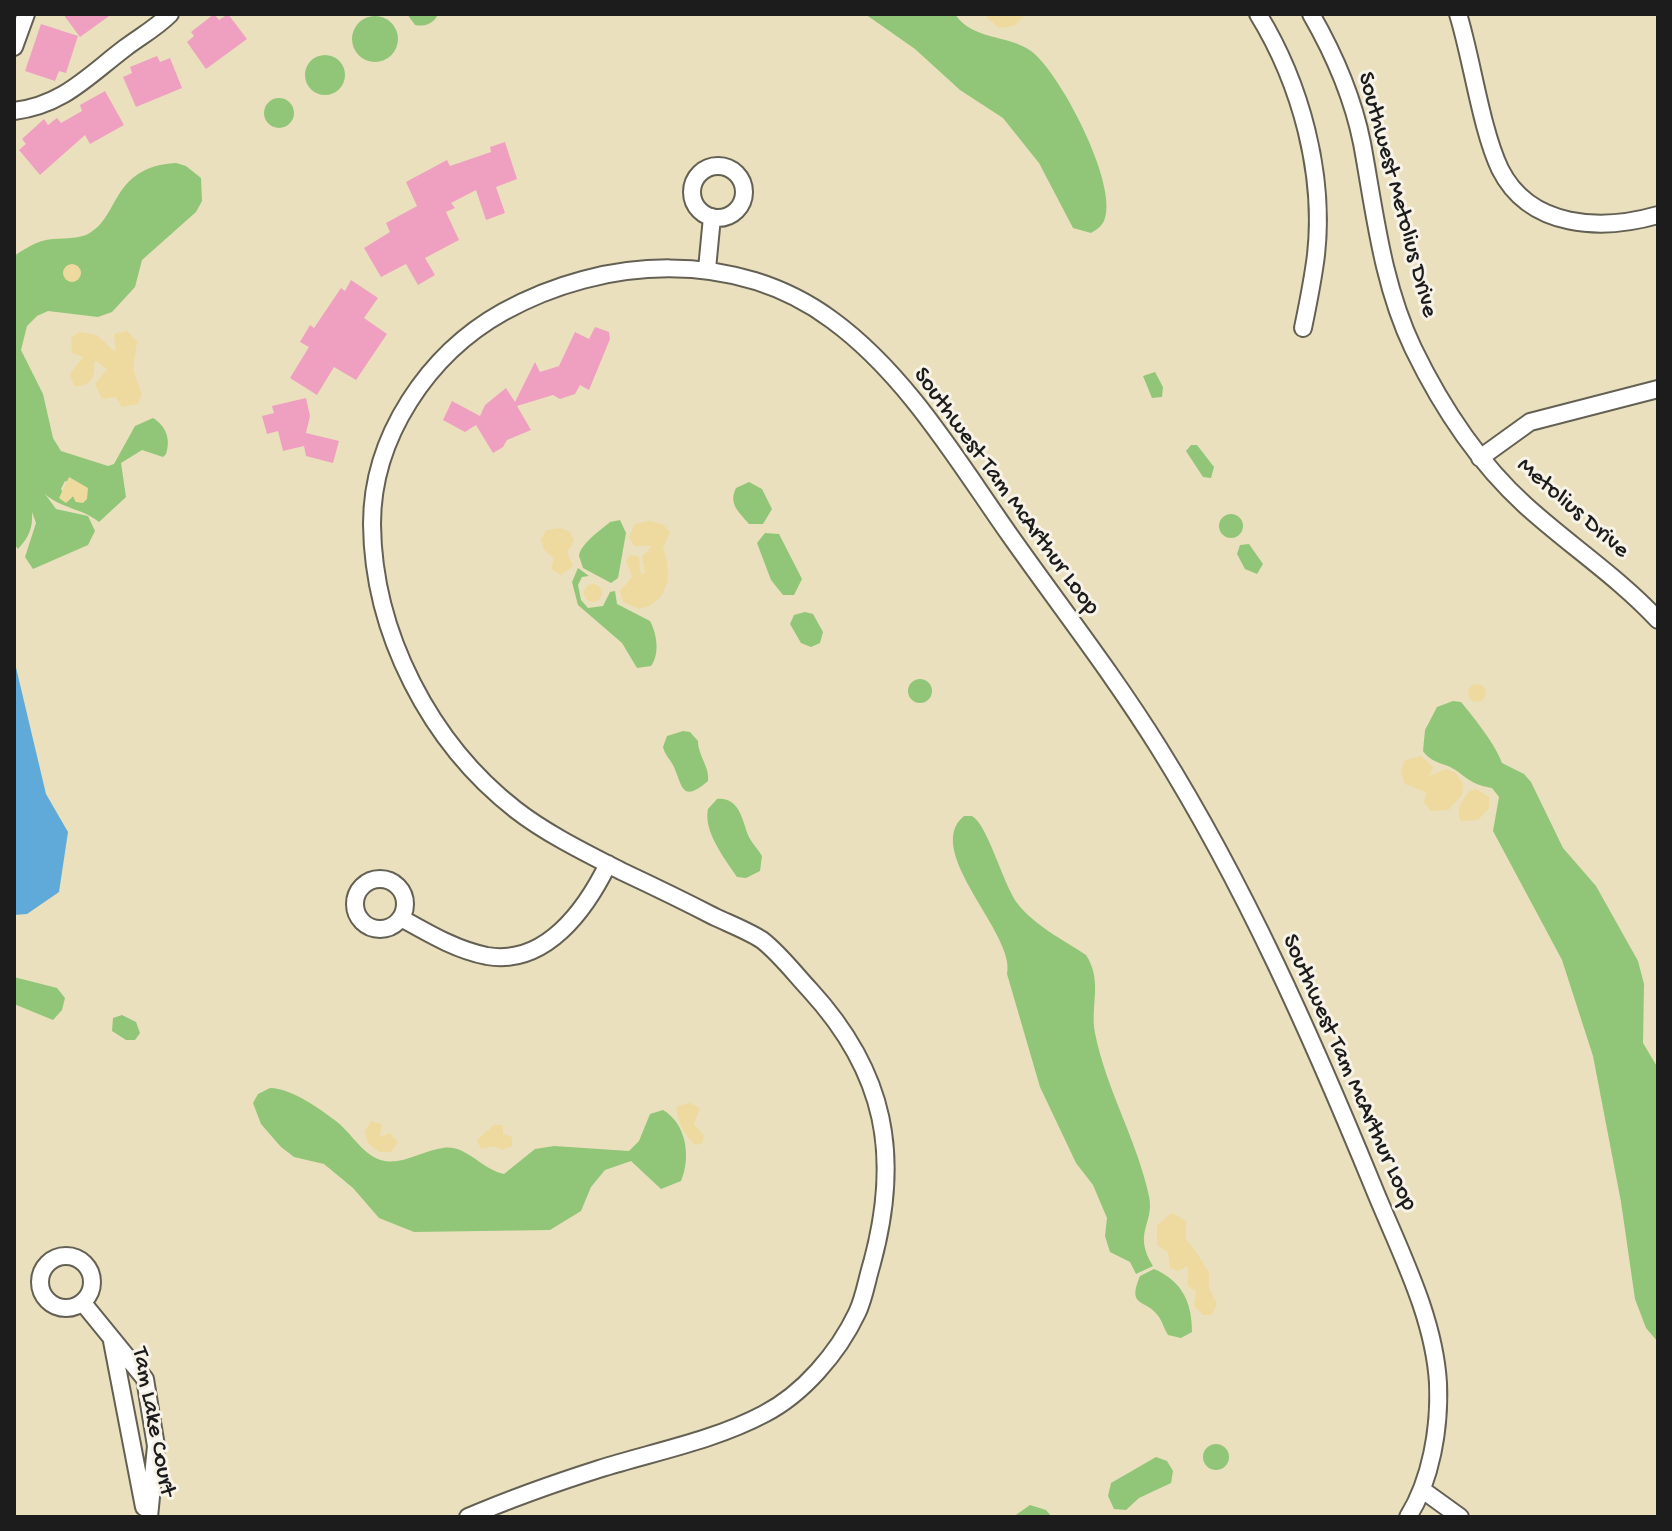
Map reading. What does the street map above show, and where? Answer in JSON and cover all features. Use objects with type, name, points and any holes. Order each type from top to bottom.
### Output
[{"type":"street","points":[[14,47],[26,14]]},
{"type":"street","points":[[14,111],[38,108],[67,95],[126,47],[155,30],[170,14]]},
{"type":"street","points":[[1258,14],[1291,84],[1308,136],[1317,187],[1316,253],[1303,328]]},
{"type":"street","name":"Southwest Metolius Drive","points":[[1311,14],[1344,83],[1354,114],[1373,220],[1412,346]]},
{"type":"street","points":[[1458,14],[1493,147],[1500,169],[1513,188],[1545,214],[1575,223],[1609,224],[1658,215]]},
{"type":"street","points":[[707,269],[712,217]]},
{"type":"street","name":"Southwest Tam McArthur Loop","points":[[468,1517],[598,1469],[699,1440],[768,1412],[817,1374],[859,1312],[878,1240],[889,1157],[882,1115],[866,1069],[836,1018],[760,938],[608,864],[524,817],[482,782],[440,729],[400,659],[381,607],[372,553],[372,497],[388,444],[409,401],[438,361],[474,330],[558,287],[611,272],[707,269],[764,283],[831,318],[876,360],[937,432],[1154,740],[1196,809],[1296,1003],[1410,1277],[1431,1339],[1438,1385],[1424,1491],[1408,1517]]},
{"type":"street","name":"Metolius Drive","points":[[1412,346],[1454,421],[1480,458],[1524,504],[1625,588],[1658,620]]},
{"type":"street","points":[[1480,458],[1530,422],[1658,389]]},
{"type":"street","points":[[401,918],[454,946],[489,956],[514,955],[546,942],[567,927],[589,902],[608,864]]},
{"type":"street","name":"Tam Lake Court","points":[[83,1303],[145,1379],[156,1446],[148,1517]]},
{"type":"street","name":"Tam Lake Court","points":[[111,1336],[148,1517]]},
{"type":"street","points":[[1424,1491],[1460,1517]]},
{"type":"green space","points":[[407,14],[438,14],[422,26],[415,25]]},
{"type":"green space","points":[[865,14],[955,14],[971,29],[1031,51],[1043,63],[1071,105],[1096,158],[1107,205],[1101,225],[1091,233],[1073,228],[1039,163],[1003,118],[960,90],[915,49]]},
{"type":"green space","points":[[375,16],[391,23],[398,39],[391,55],[375,62],[359,55],[352,39],[359,23]]},
{"type":"green space","points":[[325,55],[339,61],[345,75],[339,89],[325,95],[311,89],[305,75],[311,61]]},
{"type":"green space","points":[[279,98],[290,102],[294,113],[290,124],[279,128],[268,124],[264,113],[268,102]]},
{"type":"green space","points":[[176,163],[186,166],[201,178],[202,201],[196,212],[142,260],[135,287],[112,312],[98,317],[48,311],[27,326],[21,350],[43,394],[53,438],[61,451],[108,466],[114,464],[135,426],[153,418],[166,433],[166,454],[163,457],[142,450],[121,463],[126,497],[99,522],[86,514],[58,503],[45,494],[56,509],[88,516],[95,531],[88,545],[33,569],[25,557],[36,523],[32,512],[28,536],[18,549],[14,544],[14,256],[42,241],[86,235],[105,218],[127,183],[154,167]],"holes":[[[65,481],[85,487],[76,502],[73,496],[68,501],[61,489]]]},
{"type":"green space","points":[[1155,372],[1163,387],[1162,397],[1152,398],[1143,376]]},
{"type":"green space","points":[[1191,445],[1197,445],[1214,467],[1211,478],[1203,477],[1186,451]]},
{"type":"green space","points":[[749,482],[762,489],[772,509],[763,524],[749,524],[734,503],[736,488]]},
{"type":"green space","points":[[1231,514],[1240,517],[1243,526],[1240,535],[1231,538],[1222,535],[1219,526],[1222,517]]},
{"type":"green space","points":[[620,520],[626,533],[618,578],[611,583],[583,568],[579,556],[583,546],[610,522]]},
{"type":"green space","points":[[765,533],[779,534],[802,579],[794,595],[783,595],[771,580],[757,543]]},
{"type":"green space","points":[[1249,544],[1263,564],[1257,574],[1245,569],[1237,554],[1240,545]]},
{"type":"green space","points":[[578,568],[589,576],[582,577],[578,585],[581,600],[588,608],[603,606],[610,592],[615,591],[617,604],[650,621],[656,644],[656,656],[651,666],[637,668],[622,643],[578,605],[572,582]]},
{"type":"green space","points":[[805,612],[813,614],[823,632],[820,643],[811,647],[801,643],[790,624],[794,615]]},
{"type":"green space","points":[[920,679],[929,682],[932,691],[929,700],[920,703],[911,700],[908,691],[911,682]]},
{"type":"green space","points":[[1453,701],[1461,702],[1490,740],[1502,763],[1524,774],[1531,782],[1563,848],[1596,886],[1638,961],[1644,984],[1643,1043],[1658,1068],[1658,1342],[1646,1328],[1635,1299],[1621,1202],[1593,1056],[1562,960],[1493,831],[1499,797],[1492,788],[1473,782],[1453,768],[1431,759],[1423,751],[1425,730],[1437,707]]},
{"type":"green space","points":[[690,732],[698,741],[708,776],[708,781],[688,792],[681,785],[663,747],[667,736]]},
{"type":"green space","points":[[717,799],[735,805],[749,838],[762,856],[760,871],[746,878],[737,877],[712,835],[708,809]]},
{"type":"green space","points":[[964,816],[972,816],[984,830],[1017,903],[1040,925],[1086,955],[1091,965],[1095,984],[1095,1033],[1100,1054],[1149,1196],[1144,1245],[1153,1266],[1136,1274],[1130,1262],[1110,1252],[1105,1236],[1107,1218],[1093,1185],[1076,1163],[1040,1087],[1007,974],[1006,957],[961,871],[954,850],[954,831]]},
{"type":"green space","points":[[14,977],[57,988],[65,998],[62,1010],[53,1020],[14,1004]]},
{"type":"green space","points":[[122,1015],[136,1022],[140,1033],[135,1040],[126,1040],[112,1031],[113,1018]]},
{"type":"green space","points":[[270,1088],[287,1091],[314,1105],[341,1125],[372,1156],[389,1162],[451,1148],[467,1153],[488,1168],[504,1174],[535,1149],[554,1146],[629,1151],[639,1141],[650,1114],[663,1110],[682,1133],[686,1162],[681,1181],[661,1189],[631,1161],[605,1170],[591,1187],[581,1211],[550,1230],[414,1232],[379,1218],[353,1188],[324,1164],[294,1157],[281,1147],[261,1124],[253,1103],[258,1094]]},
{"type":"green space","points":[[1154,1269],[1172,1280],[1184,1294],[1192,1332],[1181,1338],[1168,1335],[1154,1311],[1140,1302],[1135,1294],[1140,1276]]},
{"type":"green space","points":[[1216,1444],[1225,1448],[1229,1457],[1225,1466],[1216,1470],[1207,1466],[1203,1457],[1207,1448]]},
{"type":"green space","points":[[1156,1457],[1167,1461],[1173,1471],[1171,1483],[1139,1498],[1126,1510],[1114,1509],[1108,1496],[1111,1483]]},
{"type":"green space","points":[[1030,1505],[1046,1510],[1052,1517],[1013,1517]]},
{"type":"sand","points":[[983,14],[1026,14],[1014,26],[999,28]]},
{"type":"sand","points":[[72,264],[81,273],[72,282],[63,273]]},
{"type":"sand","points":[[127,331],[137,342],[133,369],[142,395],[138,404],[122,407],[116,397],[102,399],[95,384],[107,370],[97,361],[94,362],[91,380],[85,385],[74,386],[70,374],[83,357],[72,353],[71,338],[79,332],[97,335],[116,353],[114,334]]},
{"type":"sand","points":[[69,477],[88,488],[87,499],[83,503],[76,502],[73,496],[66,503],[59,498]]},
{"type":"sand","points":[[650,521],[662,524],[670,532],[663,548],[668,577],[657,601],[639,609],[623,602],[620,591],[632,577],[626,561],[630,555],[639,557],[641,575],[645,573],[642,557],[652,546],[634,546],[629,537],[635,524]]},
{"type":"sand","points":[[560,528],[570,532],[574,541],[567,552],[573,566],[561,575],[551,569],[554,558],[544,550],[541,540],[546,530]]},
{"type":"sand","points":[[593,584],[602,593],[593,602],[584,593]]},
{"type":"sand","points":[[1473,684],[1481,684],[1486,693],[1484,700],[1473,702],[1468,697],[1468,689]]},
{"type":"sand","points":[[1421,756],[1433,767],[1429,776],[1446,769],[1456,773],[1463,784],[1462,795],[1448,810],[1431,811],[1424,803],[1426,792],[1405,784],[1401,773],[1404,761]]},
{"type":"sand","points":[[1476,789],[1489,797],[1489,808],[1478,820],[1461,821],[1459,809],[1462,801]]},
{"type":"sand","points":[[690,1103],[700,1108],[694,1124],[704,1136],[702,1143],[696,1145],[685,1133],[677,1111],[677,1106]]},
{"type":"sand","points":[[371,1121],[382,1124],[380,1137],[390,1133],[398,1142],[391,1152],[379,1152],[368,1143],[365,1132]]},
{"type":"sand","points":[[495,1124],[503,1126],[503,1134],[512,1137],[512,1146],[502,1150],[494,1146],[481,1149],[477,1140]]},
{"type":"sand","points":[[1172,1213],[1186,1221],[1186,1240],[1209,1272],[1209,1287],[1217,1304],[1212,1315],[1203,1315],[1194,1306],[1196,1291],[1188,1286],[1188,1266],[1178,1271],[1170,1268],[1168,1252],[1157,1245],[1157,1225]]},
{"type":"water","points":[[14,659],[46,794],[68,832],[59,892],[27,914],[14,915]]},
{"type":"building","points":[[63,14],[112,14],[80,37]]},
{"type":"building","points":[[214,14],[219,20],[228,14],[247,39],[206,69],[187,42],[194,36],[191,32]]},
{"type":"building","points":[[41,24],[78,36],[66,73],[59,71],[55,81],[25,71]]},
{"type":"building","points":[[157,56],[160,62],[170,58],[182,88],[136,107],[123,77],[132,73],[130,67]]},
{"type":"building","points":[[105,91],[124,125],[90,144],[85,135],[40,175],[19,150],[26,144],[22,139],[44,119],[48,125],[57,118],[61,123],[82,111],[80,105]]},
{"type":"building","points":[[505,142],[517,179],[496,187],[505,213],[486,220],[476,190],[451,203],[455,208],[446,212],[459,240],[425,258],[435,275],[418,285],[406,264],[381,277],[364,248],[390,232],[386,223],[417,206],[406,182],[447,160],[450,166],[491,152],[490,147]]},
{"type":"building","points":[[351,280],[378,298],[364,318],[387,334],[356,380],[334,367],[317,395],[290,378],[309,347],[300,342],[310,325],[314,328],[341,288],[345,291]]},
{"type":"building","points":[[595,327],[609,332],[610,339],[589,390],[580,385],[575,394],[560,399],[553,395],[517,406],[531,430],[507,440],[503,447],[493,453],[476,425],[465,432],[443,420],[452,401],[480,416],[485,405],[506,388],[515,402],[535,362],[540,372],[559,366],[575,332],[589,339]]},
{"type":"building","points":[[306,398],[310,416],[306,433],[339,441],[333,463],[306,456],[304,446],[283,451],[278,431],[267,434],[262,416],[274,413],[272,406]]}]
